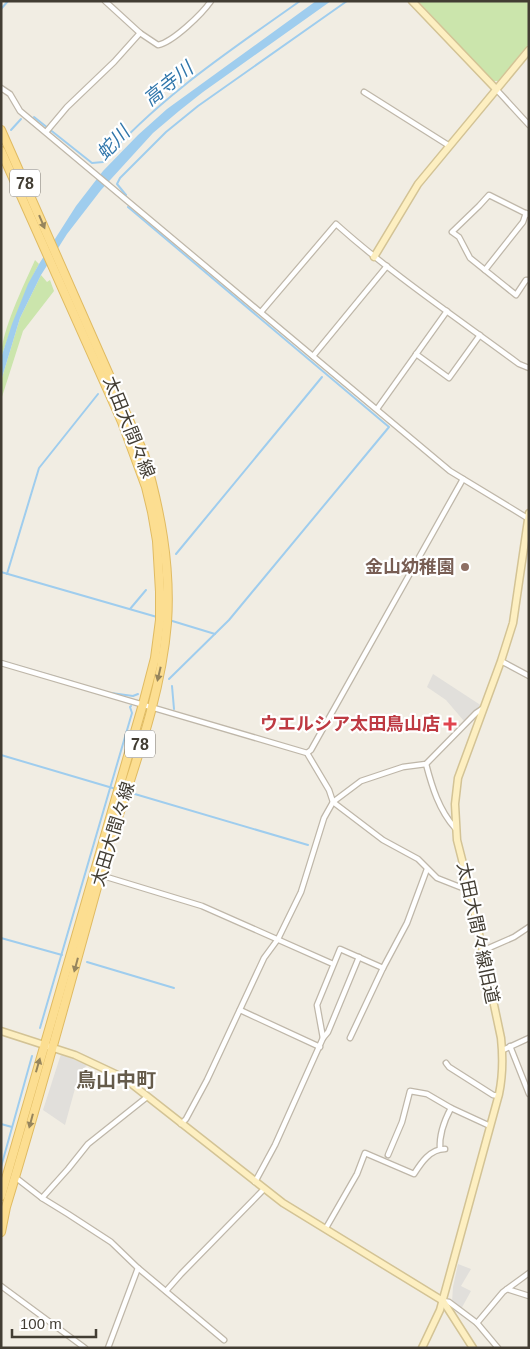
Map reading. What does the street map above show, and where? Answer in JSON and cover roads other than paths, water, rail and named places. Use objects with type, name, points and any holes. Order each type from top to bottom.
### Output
[{"type":"main road","name":"太田大間々線","points":[[1,130],[58,262],[137,436],[159,509],[166,568],[167,623],[162,661],[44,1044],[1,1196]]},
{"type":"main road","name":"太田大間々線","points":[[1,151],[122,422],[141,471],[152,512],[159,568],[160,620],[147,705],[1,1232]]},
{"type":"street","points":[[105,1],[140,33],[154,43],[161,45],[171,40],[206,8],[211,1]]},
{"type":"street","points":[[412,1],[529,125]]},
{"type":"street","points":[[46,132],[67,107],[114,62],[140,33]]},
{"type":"street","points":[[374,257],[418,184],[448,145],[529,50]]},
{"type":"street","points":[[1,88],[10,94],[17,108],[450,470],[528,517]]},
{"type":"street","points":[[364,92],[448,145]]},
{"type":"street","points":[[485,270],[523,222],[527,214],[489,194],[452,232],[458,237],[470,258],[485,270],[516,294],[526,280],[529,280]]},
{"type":"street","points":[[261,312],[336,224],[374,257],[446,311],[519,364],[529,368]]},
{"type":"street","points":[[313,356],[387,266]]},
{"type":"street","points":[[377,409],[446,311]]},
{"type":"street","points":[[416,354],[449,378],[480,335]]},
{"type":"street","points":[[1,663],[307,752],[312,750],[463,479]]},
{"type":"street","name":"太田大間々線旧道","points":[[422,1348],[443,1301],[499,1096],[502,1074],[503,1050],[500,1031],[455,828],[455,804],[458,778],[501,661],[512,623],[528,517]]},
{"type":"street","points":[[501,661],[529,676]]},
{"type":"street","points":[[181,1124],[186,1119],[207,1080],[264,958],[278,939],[301,892],[324,818],[333,802],[361,781],[402,767],[426,764],[482,709]]},
{"type":"street","points":[[307,752],[330,790],[333,802],[383,840],[418,859],[437,878],[470,891]]},
{"type":"street","points":[[426,764],[431,785],[448,820],[455,828]]},
{"type":"street","points":[[350,1038],[407,923],[427,869]]},
{"type":"street","points":[[100,875],[202,906],[333,964]]},
{"type":"street","points":[[482,951],[514,937],[529,927]]},
{"type":"street","points":[[323,1038],[317,1005],[340,949],[384,968]]},
{"type":"street","points":[[255,1182],[275,1145],[323,1038],[328,1032],[359,957]]},
{"type":"street","points":[[240,1010],[320,1047]]},
{"type":"street","points":[[1,1031],[52,1047],[106,1068],[124,1078],[264,1189],[296,1211],[443,1301],[449,1302],[477,1323],[498,1348]]},
{"type":"street","points":[[503,1050],[529,1038]]},
{"type":"street","points":[[510,1046],[529,1094]]},
{"type":"street","points":[[446,1063],[493,1095],[499,1096]]},
{"type":"street","points":[[388,1155],[402,1122],[410,1091],[422,1092],[490,1126]]},
{"type":"street","points":[[42,1198],[68,1170],[88,1144],[147,1097]]},
{"type":"street","points":[[326,1228],[357,1174],[365,1153],[414,1174],[424,1160],[442,1149],[440,1137],[444,1121],[451,1108]]},
{"type":"street","points":[[15,1177],[42,1198],[111,1242],[138,1268],[224,1340]]},
{"type":"street","points":[[166,1291],[264,1189]]},
{"type":"street","points":[[108,1348],[138,1268]]},
{"type":"street","points":[[477,1323],[507,1289],[529,1273]]},
{"type":"street","points":[[1,1286],[85,1348]]},
{"type":"street","points":[[507,1289],[529,1296]]},
{"type":"street","points":[[443,1301],[473,1348]]},
{"type":"water","points":[[316,1],[331,1],[179,111],[153,133],[101,190],[67,234],[41,275],[20,318],[1,381],[1,358],[28,284],[76,206],[103,171],[138,135],[167,109]]},
{"type":"waterway","points":[[1,9],[8,1]]},
{"type":"waterway","name":"高寺川","points":[[34,117],[92,163],[103,162],[124,139],[171,96],[300,1]]},
{"type":"waterway","points":[[126,195],[117,184],[120,178],[166,132],[198,106],[347,1]]},
{"type":"waterway","name":"高寺川","points":[[11,130],[21,119]]},
{"type":"waterway","points":[[128,207],[389,427],[229,620],[169,679]]},
{"type":"waterway","points":[[176,554],[322,377]]},
{"type":"waterway","points":[[7,574],[39,468],[98,394]]},
{"type":"waterway","points":[[1,572],[157,617]]},
{"type":"waterway","points":[[130,609],[146,590]]},
{"type":"waterway","points":[[169,620],[215,634]]},
{"type":"waterway","points":[[1,661],[73,682]]},
{"type":"waterway","points":[[172,686],[174,709]]},
{"type":"waterway","points":[[111,693],[133,696],[138,694]]},
{"type":"waterway","points":[[40,1028],[132,713],[131,706]]},
{"type":"waterway","points":[[1,755],[116,789]]},
{"type":"waterway","points":[[128,792],[308,845]]},
{"type":"waterway","points":[[1,938],[62,955]]},
{"type":"waterway","points":[[87,962],[174,988]]},
{"type":"waterway","points":[[1,1167],[32,1056]]},
{"type":"waterway","points":[[1,1124],[12,1127]]},
{"type":"place","name":"金山幼稚園","points":[[465,567]]},
{"type":"place","name":"ウエルシア太田鳥山店","points":[[450,724]]},
{"type":"district","name":"鳥山中町","points":[[116,1080]]},
{"type":"water label","name":"蛇川","points":[[113,143]]}]
